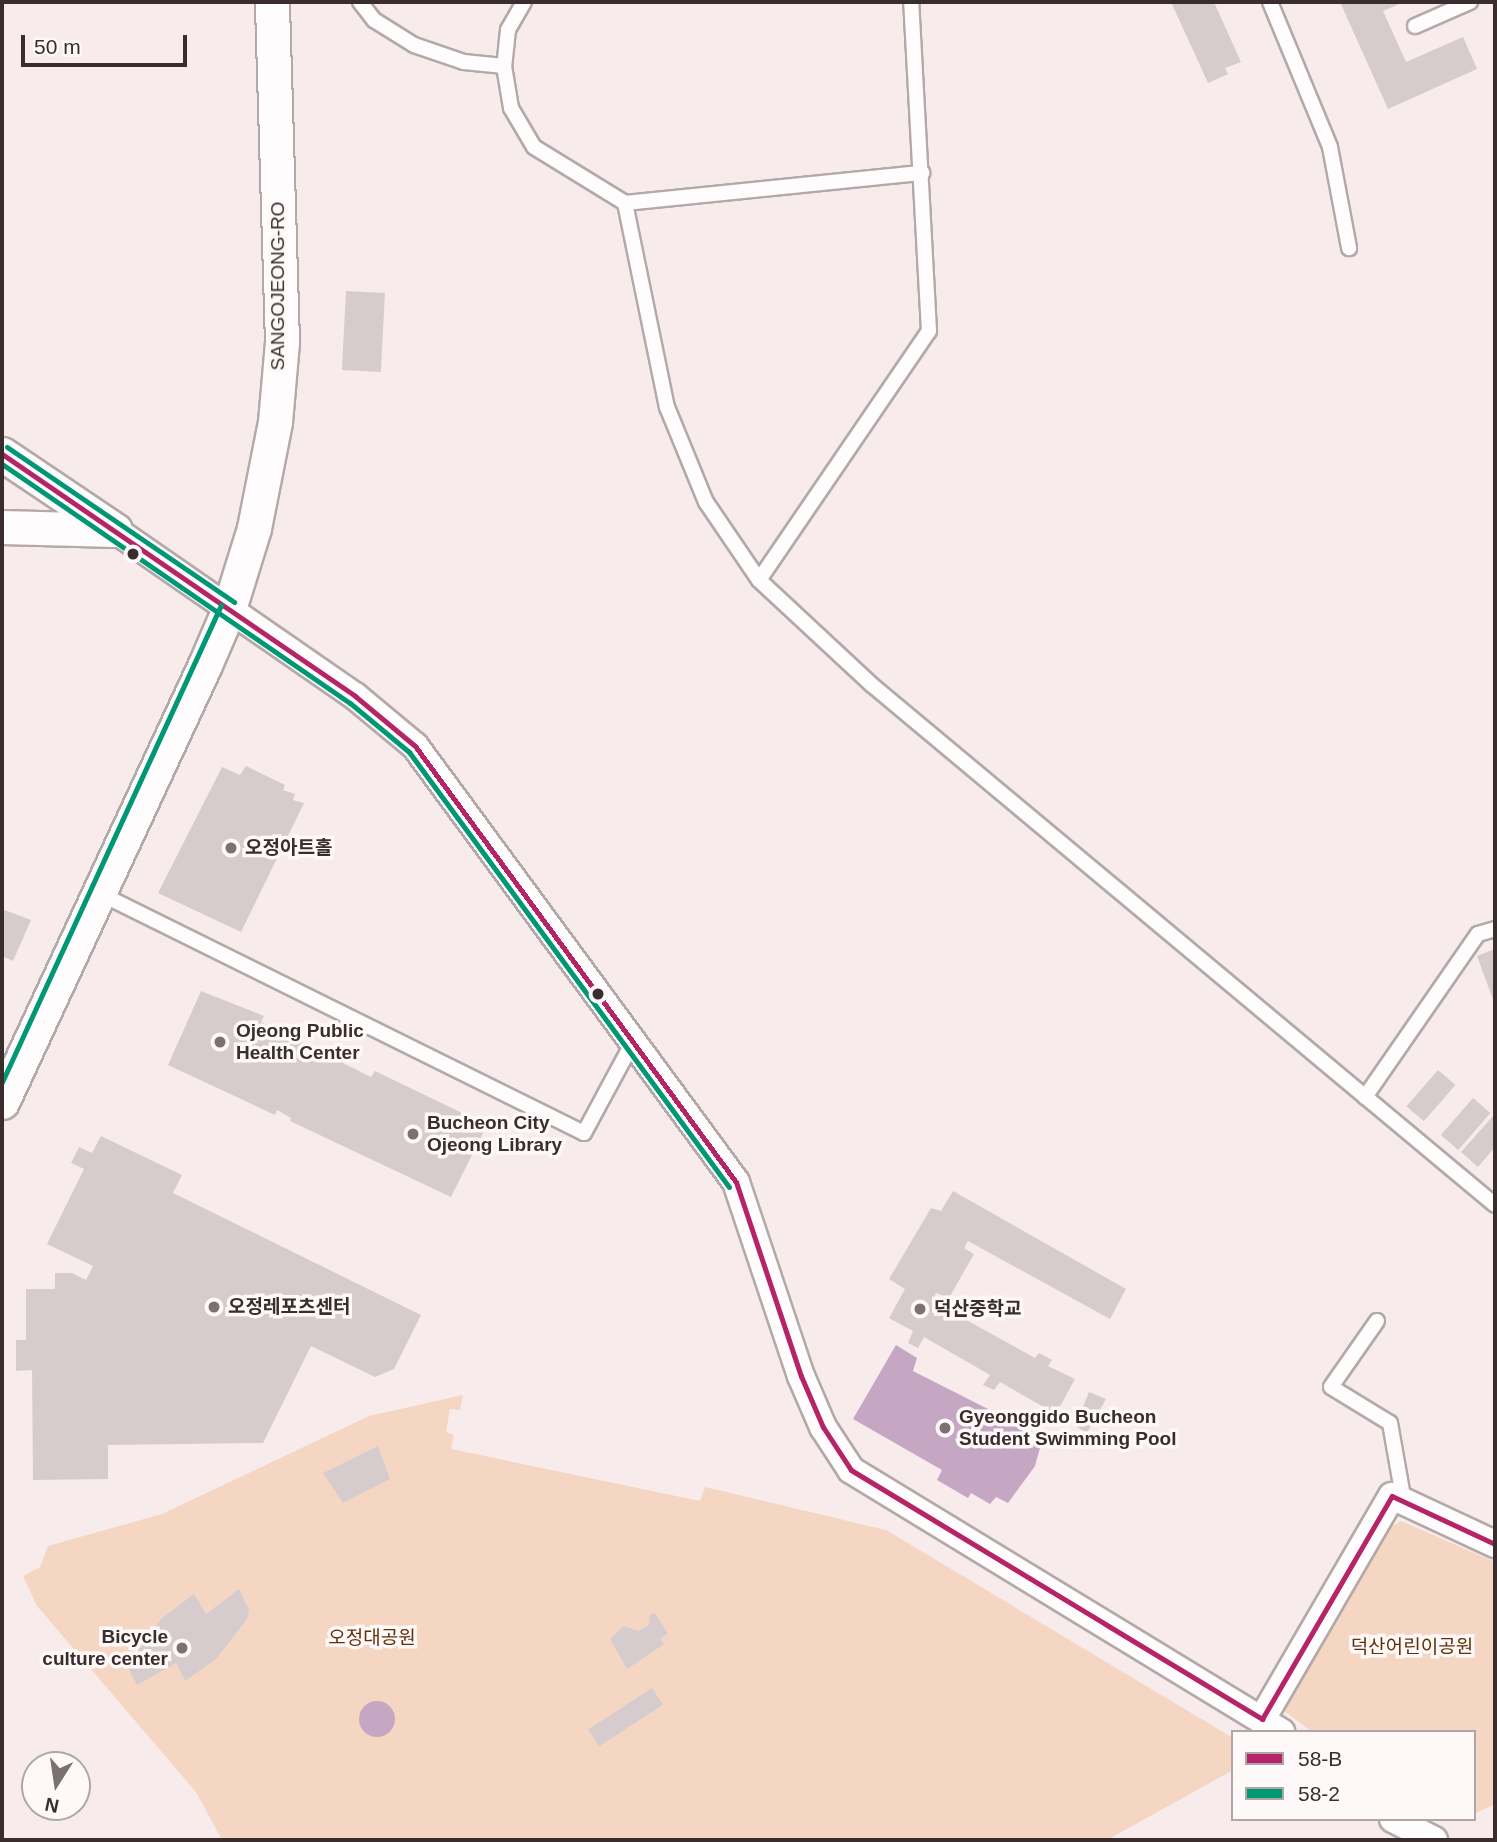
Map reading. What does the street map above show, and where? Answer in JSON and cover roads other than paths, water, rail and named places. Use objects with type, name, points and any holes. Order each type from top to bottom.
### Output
[{"type":"street","name":"SANGOJEONG-RO","points":[[2,1102],[229,609],[257,514],[275,422],[282,342],[272,2]]},
{"type":"street","points":[[2,454],[355,696],[415,746],[736,1182],[801,1376],[823,1427],[851,1470],[1272,1725],[1392,1496],[1495,1544]]},
{"type":"street","points":[[2,527],[115,530]]},
{"type":"street","points":[[1397,1821],[1434,1840]]},
{"type":"lane","points":[[360,2],[374,20],[414,45],[464,62],[504,66]]},
{"type":"lane","points":[[524,2],[508,30],[504,66],[511,108],[534,147],[625,203],[922,173]]},
{"type":"lane","points":[[760,580],[929,331],[911,2]]},
{"type":"lane","points":[[1270,2],[1330,147],[1349,248]]},
{"type":"lane","points":[[1415,26],[1470,2]]},
{"type":"lane","points":[[625,203],[667,407],[706,502],[760,580],[872,685],[1495,1205]]},
{"type":"lane","points":[[98,892],[584,1133],[633,1042]]},
{"type":"lane","points":[[1365,1097],[1478,934],[1495,929]]},
{"type":"lane","points":[[1377,1321],[1331,1387],[1390,1423],[1404,1502]]},
{"type":"place","name":"오정아트홀","points":[[231,848]]},
{"type":"place","name":"Ojeong Public Health Center","points":[[220,1042]]},
{"type":"place","name":"Bucheon City Ojeong Library","points":[[413,1134]]},
{"type":"place","name":"오정레포츠센터","points":[[214,1307]]},
{"type":"place","name":"덕산중학교","points":[[920,1309]]},
{"type":"place","name":"Gyeonggido Bucheon Student Swimming Pool","points":[[945,1428]]},
{"type":"place","name":"Bicycle culture center","points":[[182,1648]]},
{"type":"park label","name":"오정대공원","points":[[372,1638]]},
{"type":"park label","name":"덕산어린이공원","points":[[1412,1647]]}]
